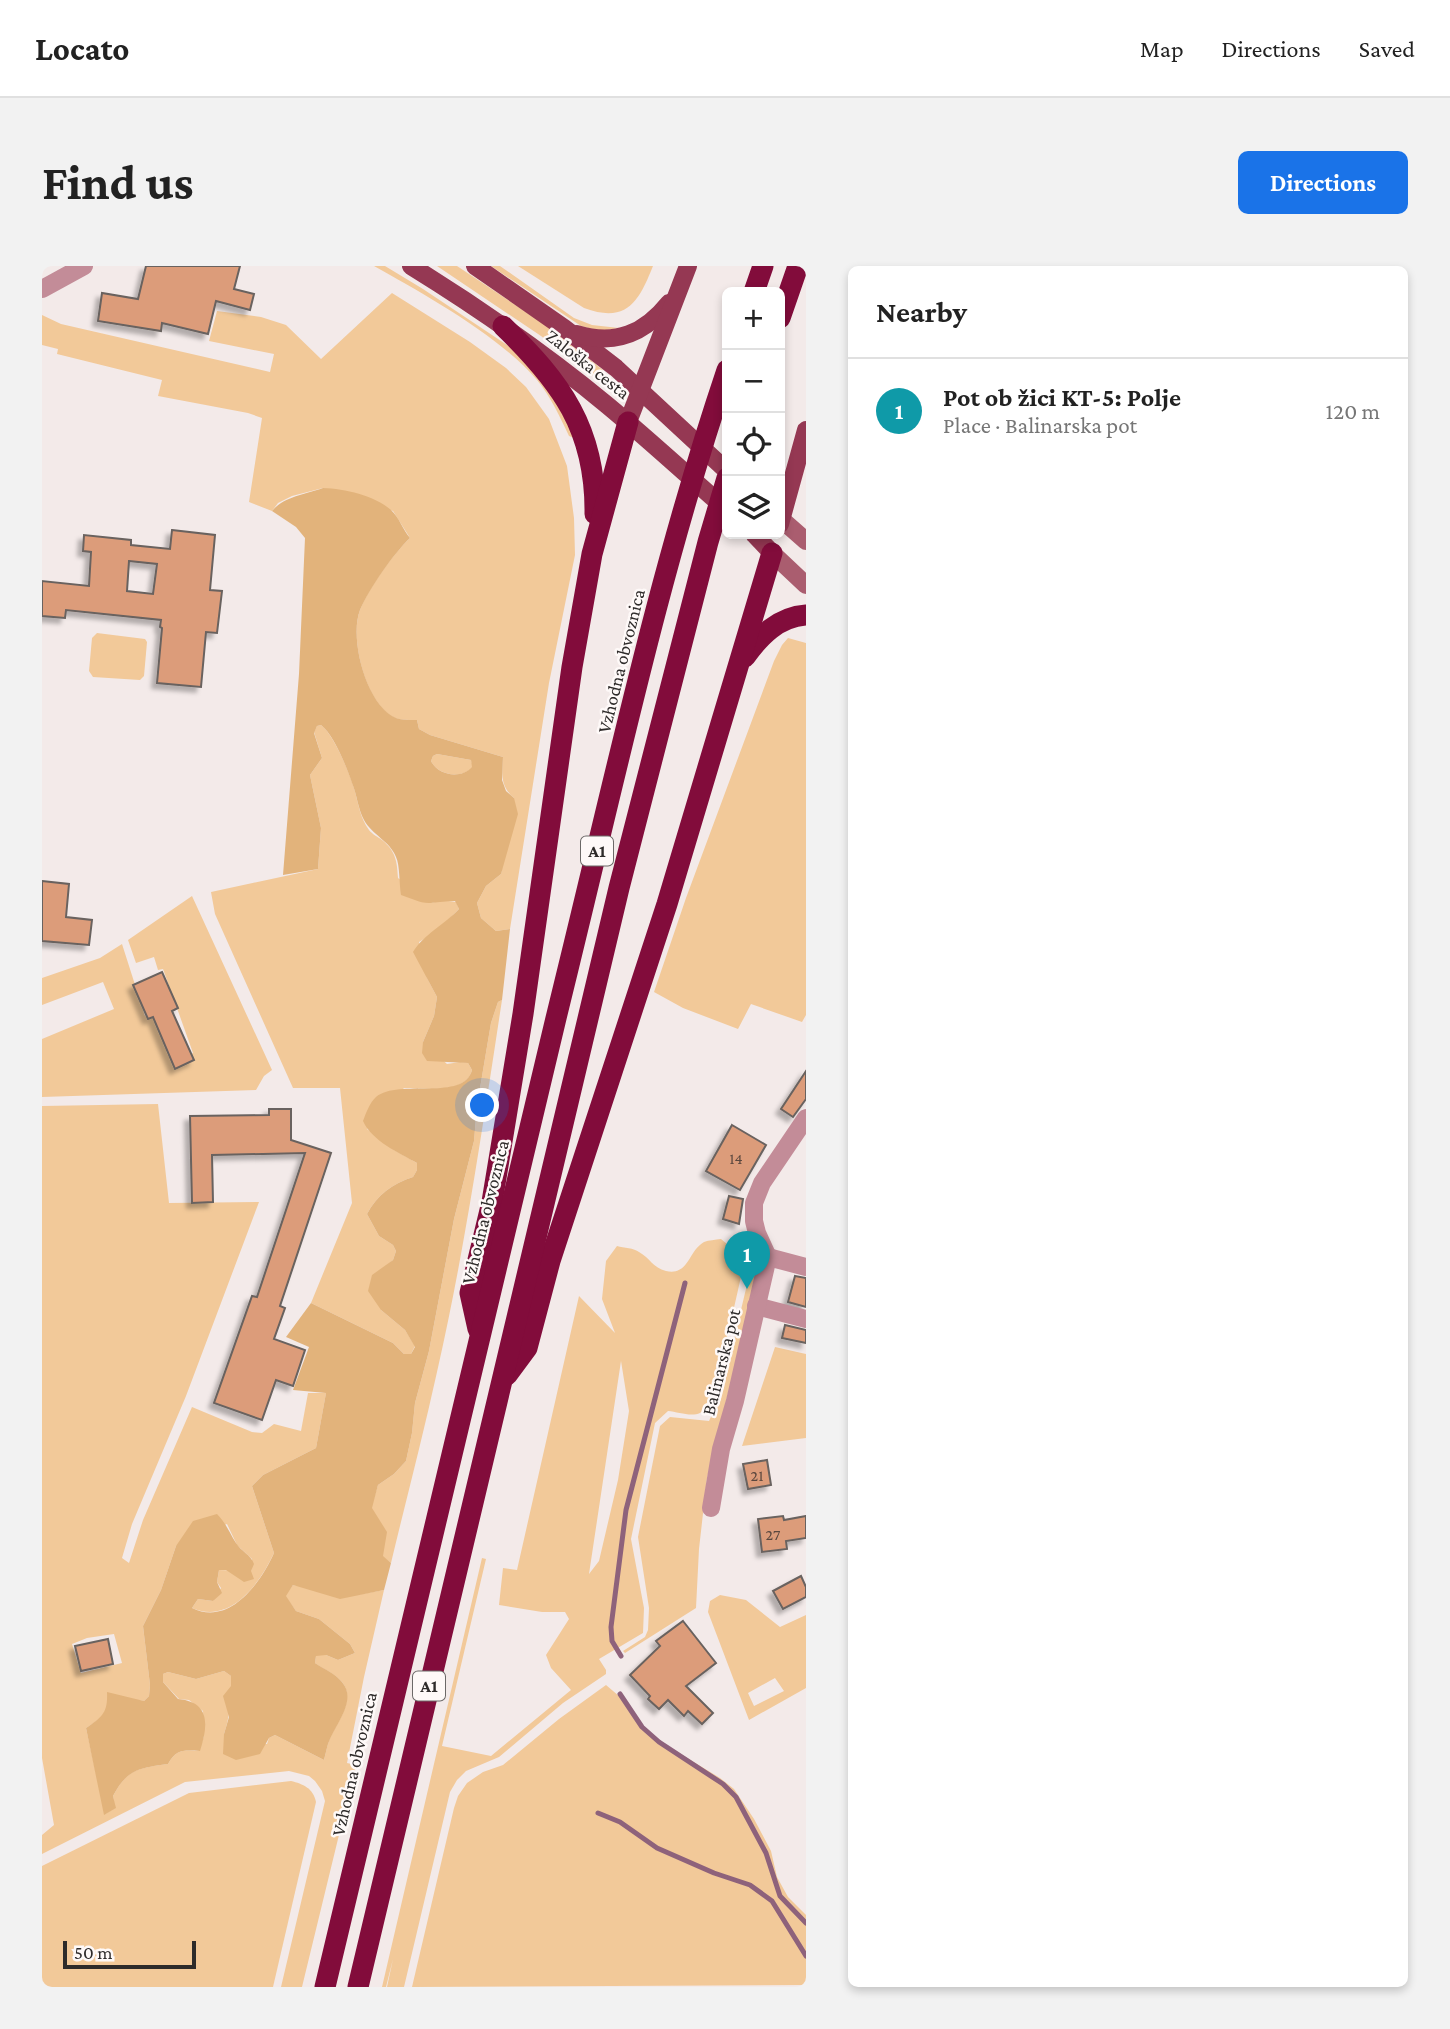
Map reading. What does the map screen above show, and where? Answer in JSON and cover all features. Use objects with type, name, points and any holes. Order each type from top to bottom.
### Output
[{"type":"highway","points":[[756,287],[763,266]]},
{"type":"highway","points":[[785,304],[798,266]]},
{"type":"highway","points":[[503,326],[557,384],[584,440],[592,469],[595,501],[592,554]]},
{"type":"highway","name":"Vzhodna obvoznica","points":[[325,1987],[479,1335],[681,516],[722,386]]},
{"type":"highway","points":[[479,1335],[470,1293],[492,1202],[523,1014],[554,782],[592,554],[628,422]]},
{"type":"highway","name":"A1","points":[[358,1987],[643,788],[722,495]]},
{"type":"highway","points":[[500,1385],[527,1348],[550,1261],[667,904],[775,539]]},
{"type":"highway","points":[[735,674],[752,648],[770,629],[787,618],[806,615]]},
{"type":"main road","name":"Zaloška cesta","points":[[411,266],[545,355],[628,422],[722,506]]},
{"type":"main road","name":"Zaloška cesta","points":[[475,266],[616,368],[722,467]]},
{"type":"main road","points":[[628,422],[688,266]]},
{"type":"main road","points":[[564,328],[595,339],[629,336],[660,313],[680,285]]},
{"type":"main road","points":[[785,505],[806,430]]},
{"type":"main road","points":[[785,533],[806,541]]},
{"type":"main road","points":[[783,539],[806,585]]},
{"type":"street","points":[[42,289],[85,266]]},
{"type":"street","points":[[806,1118],[762,1183],[754,1203],[757,1233],[768,1257],[806,1267]]},
{"type":"street","name":"Balinarska pot","points":[[711,1508],[721,1449],[768,1257]]},
{"type":"street","points":[[756,1306],[806,1319]]},
{"type":"shaded area","points":[[374,266],[385,266],[510,347],[550,388],[574,438],[569,436],[551,400],[537,380],[522,364],[461,317]]},
{"type":"shaded area","points":[[437,266],[457,266],[547,326],[603,370],[600,381],[541,336]]},
{"type":"shaded area","points":[[491,266],[500,266],[574,318],[592,325],[619,328],[600,331],[581,326]]},
{"type":"shaded area","points":[[518,266],[653,266],[636,299],[621,311],[611,313],[584,308]]},
{"type":"shaded area","points":[[392,293],[470,342],[506,368],[526,387],[549,419],[567,466],[574,518],[575,555],[549,683],[510,929],[496,931],[481,918],[477,903],[486,886],[501,874],[514,798],[504,784],[503,757],[430,735],[419,729],[417,720],[395,718],[376,700],[362,670],[357,637],[360,610],[382,572],[410,538],[393,511],[323,488],[292,496],[278,503],[272,511],[249,502],[262,418],[158,396],[162,380],[57,354],[58,349],[42,345],[42,315],[61,324],[270,372],[274,354],[209,341],[217,311],[261,317],[286,325],[321,359]]},
{"type":"shaded area","points":[[323,488],[376,500],[394,513],[410,538],[364,601],[357,622],[363,670],[376,700],[385,711],[396,718],[417,720],[419,729],[430,735],[503,757],[502,780],[506,791],[514,798],[518,814],[501,874],[486,886],[477,903],[481,918],[496,931],[510,929],[502,1000],[498,1002],[491,1023],[474,1141],[454,1219],[429,1351],[415,1403],[406,1461],[378,1485],[372,1508],[387,1532],[383,1556],[391,1563],[384,1590],[340,1599],[293,1585],[286,1596],[296,1611],[319,1619],[350,1644],[355,1653],[338,1660],[326,1655],[316,1656],[315,1663],[339,1679],[347,1696],[347,1703],[329,1741],[324,1760],[275,1735],[269,1738],[260,1754],[236,1760],[223,1754],[224,1734],[229,1717],[223,1696],[231,1686],[231,1676],[224,1671],[196,1679],[168,1672],[163,1674],[163,1682],[178,1699],[189,1701],[202,1710],[205,1733],[200,1751],[181,1752],[168,1764],[142,1769],[129,1775],[113,1796],[116,1808],[104,1815],[86,1728],[103,1714],[107,1692],[144,1701],[149,1696],[143,1626],[161,1590],[176,1546],[193,1521],[217,1514],[220,1517],[238,1546],[253,1561],[251,1571],[254,1579],[244,1582],[226,1570],[219,1570],[217,1582],[222,1593],[213,1601],[198,1599],[192,1608],[219,1612],[231,1607],[252,1588],[274,1553],[252,1486],[263,1475],[316,1448],[326,1393],[293,1390],[309,1347],[286,1337],[311,1303],[393,1343],[404,1354],[411,1354],[415,1347],[405,1330],[381,1310],[368,1291],[372,1275],[393,1260],[396,1251],[393,1245],[379,1236],[367,1214],[375,1201],[386,1191],[413,1177],[417,1163],[373,1135],[363,1121],[368,1108],[376,1097],[386,1092],[457,1085],[467,1080],[472,1070],[468,1063],[427,1061],[422,1053],[437,997],[413,952],[422,940],[459,909],[455,901],[427,903],[401,895],[396,857],[364,820],[343,761],[331,736],[321,725],[317,726],[314,733],[322,758],[310,775],[321,828],[318,869],[283,875],[299,674],[305,538],[296,527],[272,511],[289,499]],"holes":[[[437,754],[471,760],[472,767],[468,771],[456,774],[444,773],[431,761]]]},
{"type":"shaded area","points":[[97,633],[145,639],[144,676],[140,680],[93,677],[89,671],[92,638]]},
{"type":"shaded area","points":[[788,638],[806,643],[806,1015],[802,1022],[751,1004],[738,1029],[683,1008],[654,992],[774,661]]},
{"type":"shaded area","points":[[321,725],[336,745],[345,764],[366,825],[393,853],[398,878],[432,903],[441,900],[456,902],[459,909],[437,931],[419,942],[427,978],[437,997],[434,1016],[423,1042],[447,1064],[468,1063],[472,1070],[468,1078],[453,1087],[404,1088],[367,1129],[394,1150],[417,1163],[413,1177],[386,1191],[375,1201],[367,1214],[379,1236],[393,1245],[396,1251],[393,1260],[385,1267],[381,1310],[405,1330],[415,1346],[411,1354],[404,1354],[393,1343],[311,1303],[352,1203],[340,1088],[293,1088],[215,914],[211,892],[318,869],[321,828],[310,775],[322,758],[314,732],[317,726]]},
{"type":"shaded area","points":[[437,754],[471,760],[473,767],[463,773],[444,773],[431,761]]},
{"type":"shaded area","points":[[192,896],[272,1070],[264,1076],[256,1090],[42,1097],[42,1039],[114,1009],[103,982],[42,1005],[42,978],[100,958],[122,944],[145,1016],[155,1013],[175,1062],[193,1053],[163,969],[158,970],[154,957],[136,963],[128,940]]},
{"type":"shaded area","points":[[502,1000],[473,1186],[447,1326],[391,1563],[383,1557],[377,1518],[371,1508],[378,1485],[406,1461],[415,1403],[429,1351],[454,1219],[474,1141],[491,1023],[498,1002]]},
{"type":"shaded area","points":[[158,1104],[169,1203],[259,1202],[186,1396],[132,1524],[122,1558],[129,1563],[143,1520],[192,1407],[252,1432],[262,1433],[274,1424],[301,1431],[308,1393],[326,1393],[316,1448],[263,1475],[252,1486],[274,1553],[261,1577],[231,1606],[206,1612],[192,1608],[198,1599],[213,1601],[221,1588],[217,1582],[219,1570],[251,1571],[252,1559],[237,1545],[227,1524],[176,1546],[161,1590],[143,1626],[149,1696],[144,1701],[108,1706],[101,1718],[86,1728],[105,1814],[115,1808],[113,1796],[129,1775],[142,1769],[168,1764],[181,1751],[199,1751],[204,1736],[203,1711],[189,1700],[179,1699],[163,1682],[163,1674],[168,1672],[196,1679],[224,1671],[231,1676],[231,1698],[224,1734],[267,1744],[269,1738],[275,1735],[324,1760],[330,1738],[344,1711],[347,1696],[342,1682],[315,1663],[316,1655],[326,1655],[338,1660],[355,1653],[350,1644],[319,1619],[296,1611],[285,1596],[293,1585],[356,1595],[384,1590],[347,1763],[356,1765],[302,1987],[281,1987],[325,1801],[322,1791],[309,1776],[289,1771],[185,1782],[42,1854],[42,1835],[54,1825],[42,1758],[42,1106]],"holes":[[[114,1634],[122,1663],[81,1673],[72,1644],[87,1638]]]},
{"type":"shaded area","points":[[740,1232],[750,1235],[721,1360],[706,1404],[700,1413],[696,1414],[668,1411],[655,1423],[631,1539],[644,1608],[643,1633],[599,1659],[606,1674],[563,1703],[499,1757],[466,1771],[457,1780],[450,1792],[404,1987],[387,1987],[393,1959],[386,1987],[382,1987],[482,1558],[486,1559],[442,1746],[491,1756],[571,1690],[551,1668],[546,1655],[569,1619],[565,1612],[542,1612],[499,1605],[503,1568],[517,1570],[579,1296],[615,1333],[602,1299],[606,1261],[617,1246],[637,1251],[658,1268],[674,1272],[684,1266],[704,1242],[721,1239],[733,1249]],"holes":[[[621,1361],[629,1411],[618,1480],[599,1561],[589,1574]]]},
{"type":"shaded area","points":[[755,1251],[759,1268],[707,1478],[696,1608],[625,1653],[623,1651],[645,1637],[648,1630],[649,1608],[638,1537],[660,1426],[670,1417],[709,1421],[720,1398]]},
{"type":"shaded area","points":[[775,1347],[806,1354],[806,1438],[742,1446]]},
{"type":"shaded area","points":[[720,1595],[746,1600],[780,1627],[806,1615],[806,1688],[749,1720],[708,1612],[710,1601]],"holes":[[[775,1678],[784,1691],[754,1706],[748,1693]]]},
{"type":"shaded area","points":[[606,1685],[626,1702],[639,1724],[661,1742],[734,1789],[754,1819],[771,1851],[777,1877],[788,1897],[806,1915],[806,1985],[412,1987],[458,1796],[467,1783],[483,1772],[503,1765]]},
{"type":"shaded area","points":[[291,1781],[307,1787],[316,1802],[273,1987],[42,1987],[42,1866],[189,1793]]},
{"type":"building","points":[[146,266],[240,266],[234,289],[254,294],[250,310],[216,301],[208,334],[162,323],[161,331],[98,321],[102,293],[138,299]]},
{"type":"building","points":[[172,530],[215,535],[210,590],[222,591],[217,633],[206,632],[201,687],[157,683],[161,620],[66,610],[65,618],[42,616],[42,581],[89,586],[91,552],[83,551],[84,535],[131,540],[131,545],[170,549]],"holes":[[[129,561],[157,564],[153,594],[127,591]]]},
{"type":"building","points":[[42,881],[69,884],[66,917],[92,920],[89,945],[42,941]]},
{"type":"building","points":[[162,972],[178,1008],[172,1011],[194,1060],[175,1069],[153,1017],[148,1019],[133,985]]},
{"type":"building","points":[[806,1071],[806,1099],[793,1117],[781,1109]]},
{"type":"building","points":[[269,1109],[291,1109],[291,1140],[331,1153],[280,1306],[285,1308],[274,1339],[305,1350],[293,1386],[276,1380],[262,1420],[214,1403],[252,1296],[257,1297],[305,1153],[212,1155],[213,1202],[192,1203],[190,1116],[269,1115]]},
{"type":"building","points":[[732,1125],[766,1145],[740,1190],[706,1171]]},
{"type":"building","points":[[729,1196],[743,1199],[739,1224],[723,1219]]},
{"type":"building","points":[[795,1276],[806,1278],[806,1307],[788,1302]]},
{"type":"building","points":[[785,1325],[806,1330],[806,1343],[782,1338]]},
{"type":"building","points":[[767,1460],[771,1485],[748,1489],[743,1464]]},
{"type":"building","points":[[783,1516],[784,1520],[806,1516],[806,1538],[786,1541],[787,1549],[762,1552],[758,1519]]},
{"type":"building","points":[[801,1576],[806,1587],[806,1597],[783,1609],[773,1591]]},
{"type":"building","points":[[683,1621],[716,1663],[686,1686],[713,1713],[702,1724],[688,1711],[684,1716],[668,1700],[659,1709],[630,1675],[660,1646],[656,1641]]},
{"type":"building","points":[[108,1639],[113,1664],[81,1671],[75,1646]]},
{"type":"waterway","points":[[621,1656],[612,1641],[611,1627],[626,1510],[685,1283]]},
{"type":"waterway","points":[[620,1694],[642,1727],[659,1742],[723,1784],[736,1797],[766,1853],[780,1896],[806,1923]]},
{"type":"waterway","points":[[598,1813],[620,1822],[657,1848],[714,1873],[750,1885],[772,1901],[806,1956]]},
{"type":"place","name":"Pot ob žici KT-5: Polje","points":[[747,1289]]}]
